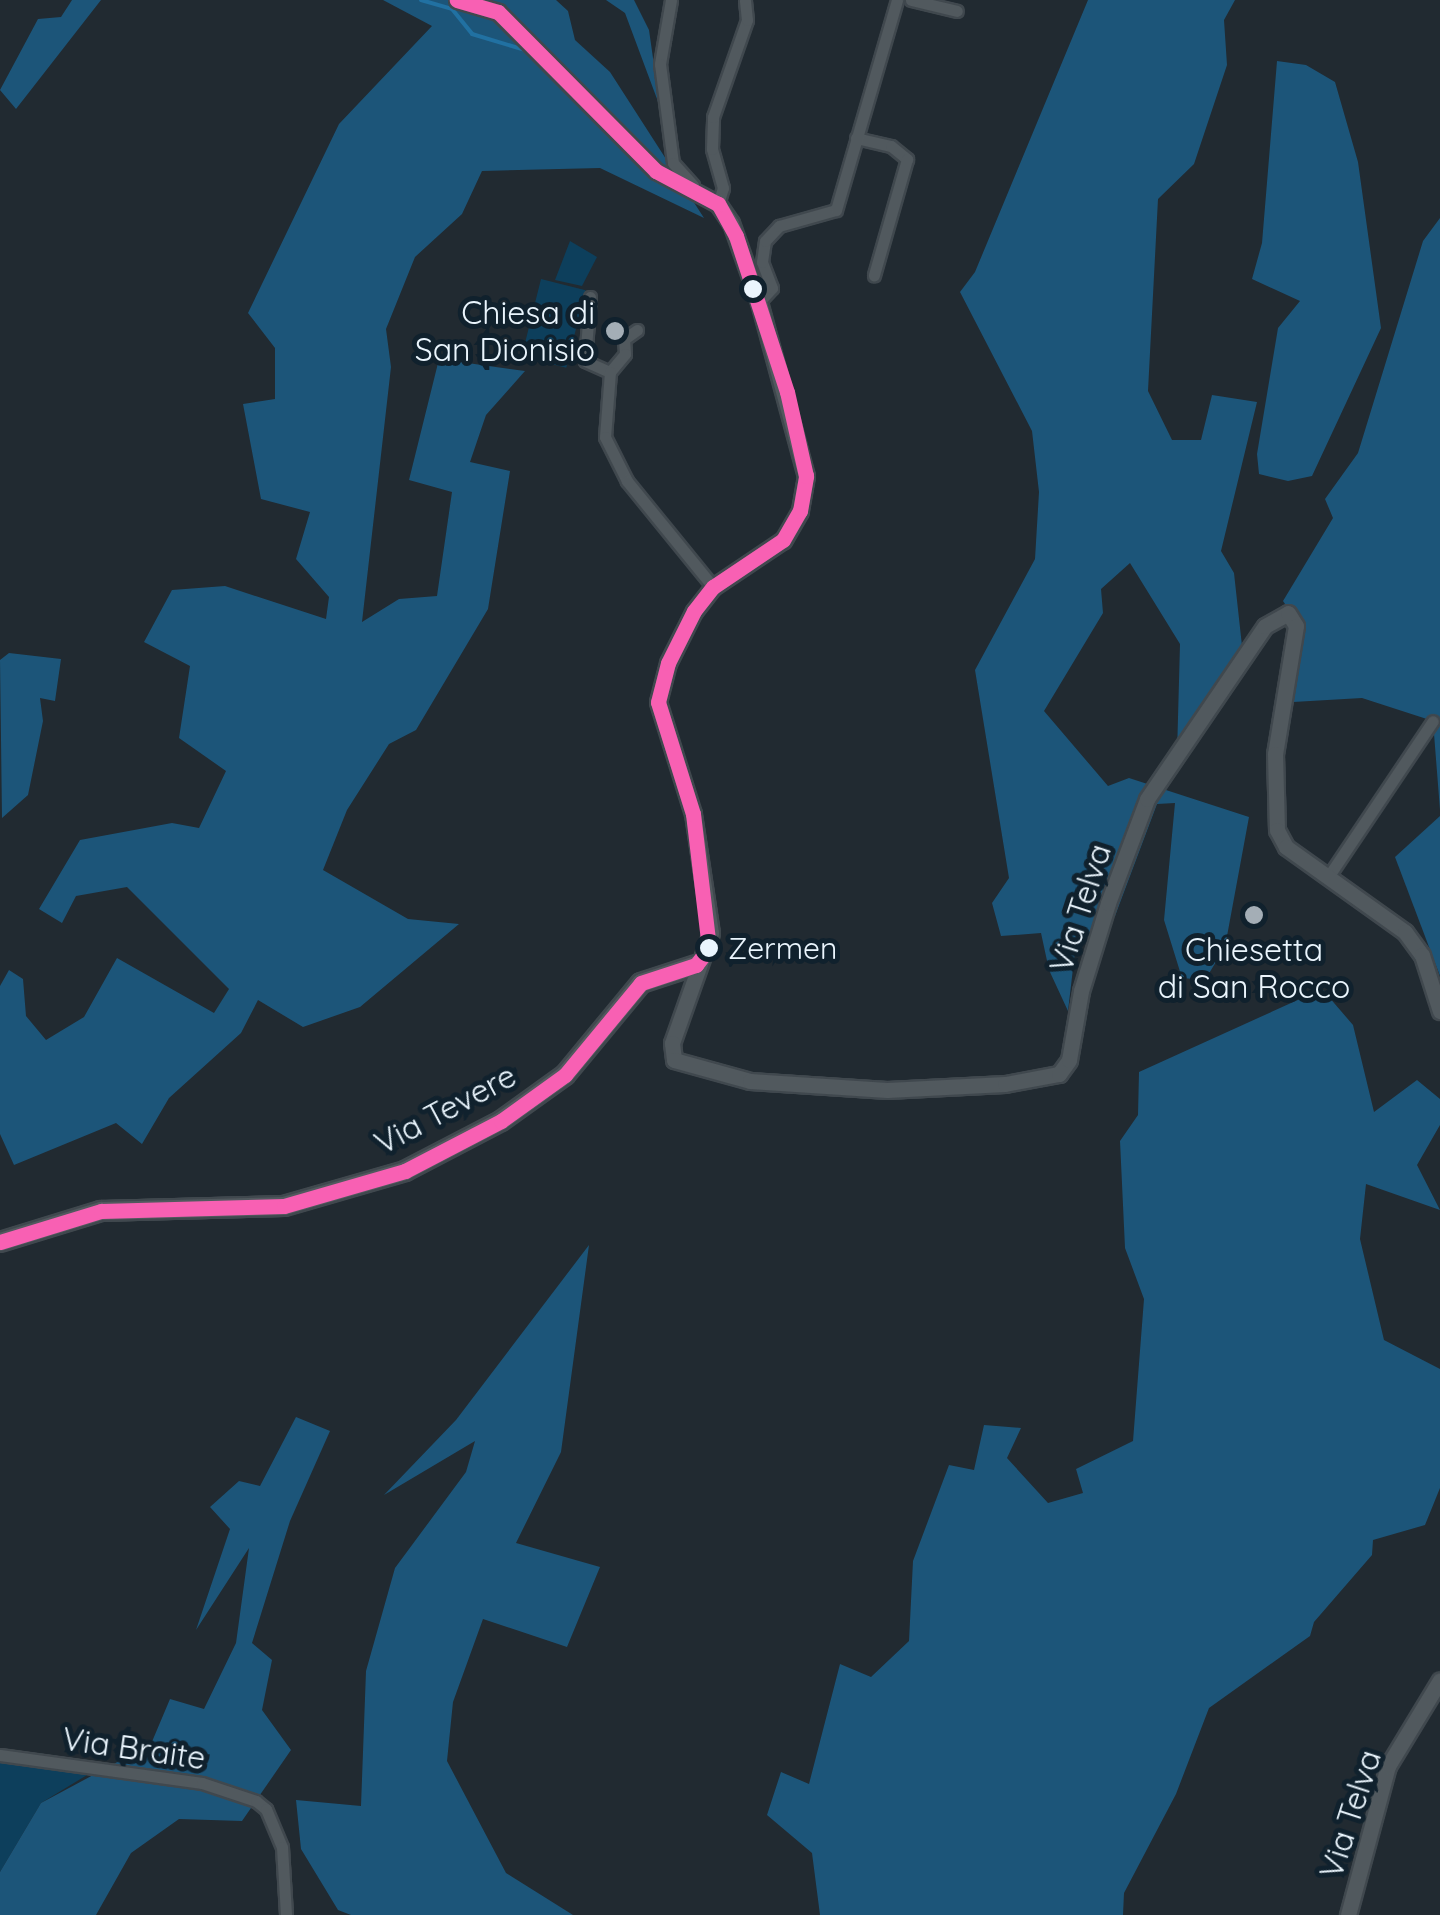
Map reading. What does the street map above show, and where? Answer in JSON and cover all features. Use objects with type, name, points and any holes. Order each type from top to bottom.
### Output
[{"type":"main road","name":"Via Tevere","points":[[0,1242],[101,1212],[284,1206],[406,1171],[501,1121],[565,1074],[641,983],[696,965]]},
{"type":"street","points":[[456,0],[498,12],[656,172],[710,201]]},
{"type":"street","points":[[671,0],[660,64],[673,163],[704,190],[760,302],[806,476],[800,511],[783,540],[713,587],[668,663],[658,702],[693,814],[711,933],[696,965]]},
{"type":"street","points":[[710,201],[722,188],[712,149],[713,118],[748,20],[746,0]]},
{"type":"street","points":[[760,302],[772,288],[762,262],[765,240],[779,226],[836,210],[897,0]]},
{"type":"street","points":[[911,0],[956,11]]},
{"type":"street","points":[[856,138],[890,146],[908,158],[874,275]]},
{"type":"street","points":[[590,298],[586,361],[610,372]]},
{"type":"street","points":[[637,330],[624,339],[625,354],[610,372],[605,437],[611,456],[713,587]]},
{"type":"street","name":"Via Telva","points":[[696,965],[672,1042],[674,1060],[750,1081],[887,1090],[1005,1084],[1058,1074],[1069,1060],[1080,991],[1147,799],[1265,626],[1288,612],[1296,626],[1275,754],[1277,830],[1286,847],[1330,874],[1405,932],[1422,955],[1440,1011]]},
{"type":"street","points":[[1330,874],[1433,721]]},
{"type":"street","name":"Via Telva","points":[[1348,1915],[1388,1766],[1440,1680]]},
{"type":"street","name":"Via Braite","points":[[0,1755],[202,1783],[256,1801],[266,1809],[282,1847],[286,1915]]},
{"type":"shaded area","points":[[72,0],[101,0],[16,109],[0,90],[38,19],[61,17]]},
{"type":"shaded area","points":[[383,0],[556,0],[568,11],[575,40],[610,72],[704,218],[600,168],[482,171],[462,214],[415,257],[386,329],[391,367],[362,622],[399,599],[437,596],[452,492],[409,480],[439,359],[525,371],[486,415],[470,462],[510,471],[488,609],[416,730],[389,744],[347,810],[323,870],[408,919],[459,924],[360,1007],[303,1027],[258,1000],[241,1033],[169,1098],[142,1144],[116,1123],[14,1165],[0,1134],[0,986],[9,970],[23,979],[26,1016],[46,1040],[84,1017],[117,958],[214,1013],[229,989],[127,887],[76,896],[62,923],[39,909],[80,840],[172,823],[199,828],[226,771],[179,738],[190,666],[144,642],[172,590],[225,586],[326,619],[329,597],[296,559],[310,512],[261,499],[243,404],[275,399],[275,348],[248,313],[339,124],[432,26]]},
{"type":"shaded area","points":[[606,0],[634,0],[649,30],[660,107],[625,13]]},
{"type":"shaded area","points":[[1088,0],[1235,0],[1224,20],[1227,65],[1194,164],[1158,199],[1148,391],[1172,440],[1201,440],[1212,395],[1257,402],[1221,551],[1234,573],[1243,655],[1177,754],[1180,644],[1130,563],[1101,589],[1103,613],[1044,711],[1108,786],[1129,778],[1249,817],[1225,947],[1205,980],[1182,978],[1164,920],[1175,803],[1157,804],[1115,916],[1076,943],[1068,1011],[1049,970],[1041,933],[1001,936],[992,903],[1009,878],[975,670],[1035,559],[1039,492],[1032,431],[960,292],[975,272]]},
{"type":"shaded area","points":[[1277,61],[1306,65],[1335,82],[1358,162],[1381,328],[1312,476],[1288,481],[1259,474],[1257,454],[1278,328],[1300,301],[1252,279],[1262,243]]},
{"type":"shaded area","points":[[1440,218],[1440,810],[1433,721],[1362,698],[1293,702],[1302,629],[1283,601],[1333,518],[1325,499],[1358,453],[1423,241]]},
{"type":"shaded area","points":[[570,241],[597,257],[582,286],[555,280]]},
{"type":"shaded area","points":[[541,279],[586,290],[566,368],[522,357]]},
{"type":"shaded area","points":[[9,653],[61,659],[55,701],[40,698],[43,721],[28,795],[2,818],[0,660]]},
{"type":"shaded area","points":[[1440,816],[1440,976],[1395,857]]},
{"type":"shaded area","points":[[1322,989],[1353,1025],[1374,1112],[1417,1080],[1440,1099],[1440,1125],[1417,1165],[1440,1210],[1366,1184],[1360,1239],[1384,1340],[1440,1369],[1440,1488],[1425,1525],[1373,1540],[1372,1555],[1314,1622],[1310,1636],[1209,1708],[1176,1794],[1124,1893],[1123,1915],[820,1915],[812,1853],[767,1815],[781,1772],[809,1784],[840,1664],[871,1677],[909,1641],[913,1561],[949,1465],[974,1470],[984,1425],[1021,1428],[1007,1458],[1048,1503],[1083,1493],[1076,1469],[1133,1441],[1144,1299],[1125,1248],[1120,1141],[1138,1115],[1139,1072]]},
{"type":"shaded area","points":[[589,1245],[561,1452],[516,1543],[600,1567],[567,1647],[483,1619],[453,1702],[447,1761],[506,1873],[573,1915],[351,1915],[338,1910],[301,1849],[296,1800],[361,1806],[366,1671],[395,1568],[466,1472],[475,1441],[384,1495],[456,1420]]},
{"type":"shaded area","points":[[296,1417],[330,1431],[290,1521],[252,1643],[272,1660],[262,1710],[291,1750],[242,1821],[179,1819],[131,1853],[96,1915],[0,1915],[0,1872],[41,1803],[151,1744],[170,1699],[204,1709],[236,1643],[249,1548],[196,1630],[230,1529],[210,1507],[239,1481],[260,1486]]},
{"type":"shaded area","points":[[0,1755],[92,1772],[41,1803],[0,1872]]},
{"type":"waterway","points":[[421,0],[452,9],[472,34],[525,50],[545,70]]},
{"type":"transit line","points":[[0,1242],[101,1211],[284,1206],[405,1171],[501,1121],[565,1075],[641,983],[696,965],[709,948],[693,814],[658,702],[668,663],[694,611],[713,587],[783,540],[800,511],[806,476],[787,392],[736,236],[718,204],[656,171],[498,12],[457,0]]},
{"type":"place","name":"Chiesa di San Dionisio","points":[[615,331]]},
{"type":"place","name":"Chiesetta di San Rocco","points":[[1254,915]]},
{"type":"place","name":"Zermen","points":[[709,948]]}]
